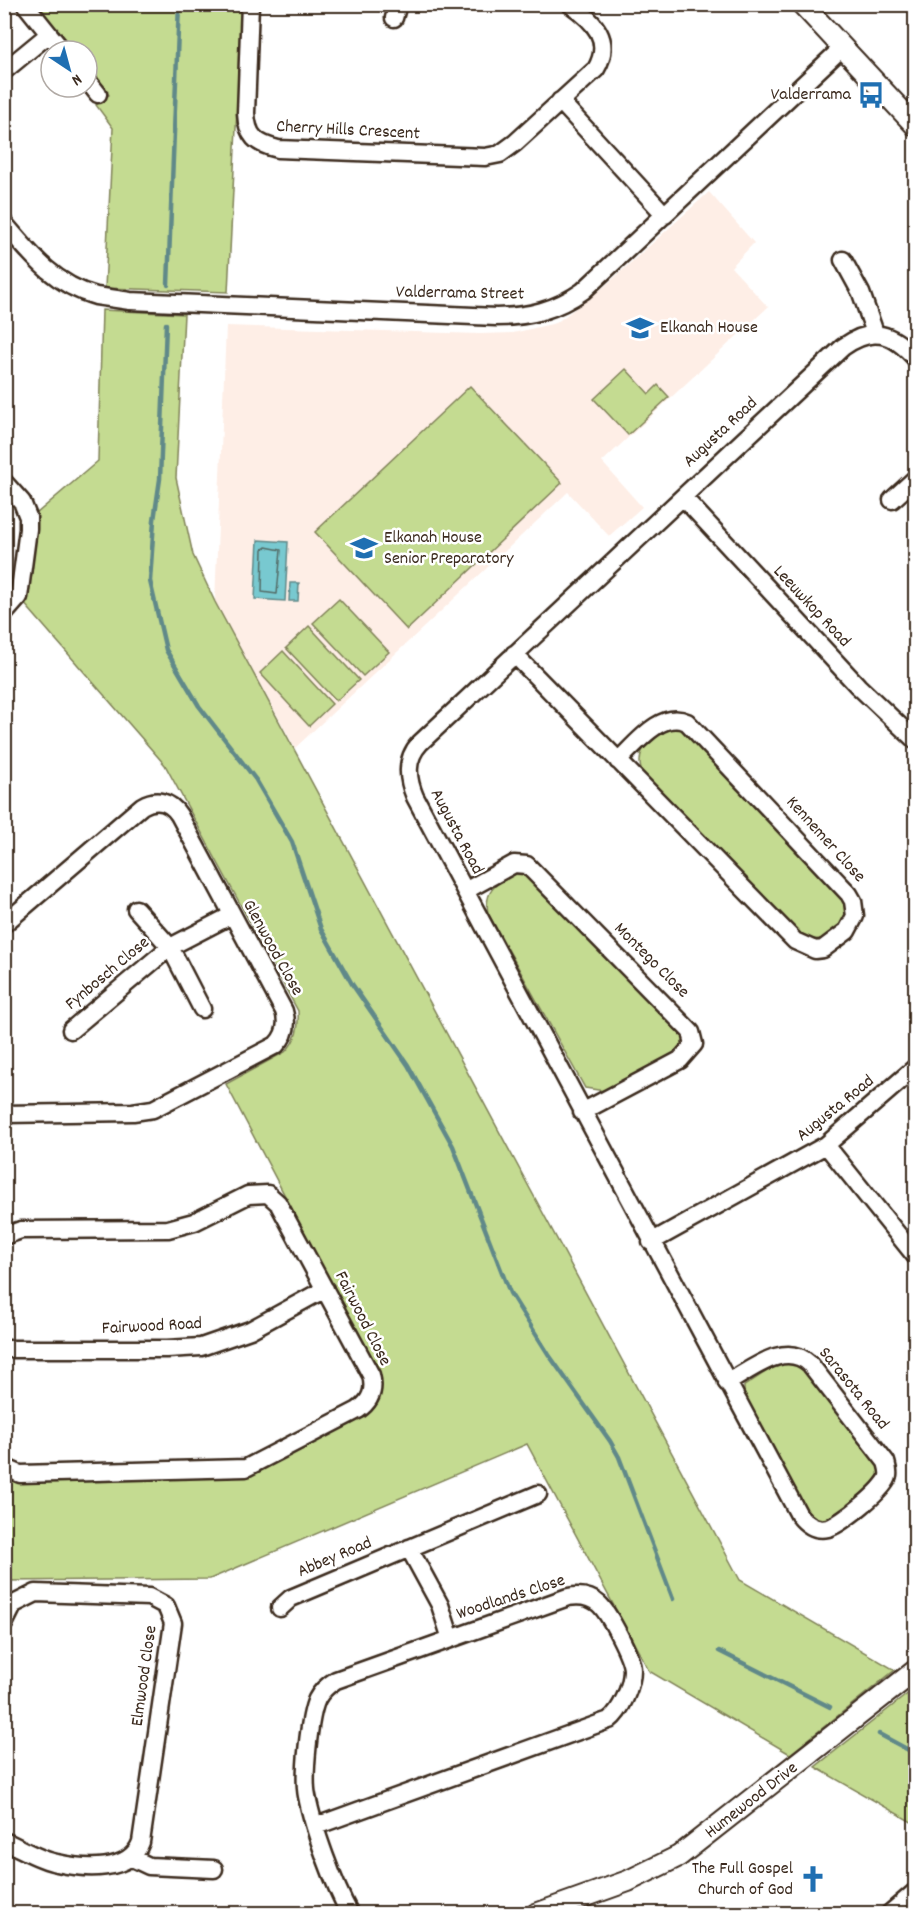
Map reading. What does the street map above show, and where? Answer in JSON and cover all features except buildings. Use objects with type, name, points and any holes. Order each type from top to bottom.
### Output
[{"type":"street","points":[[25,4],[54,39]]},
{"type":"street","name":"Cherry Hills Crescent","points":[[250,4],[246,122],[253,139],[264,146],[278,149],[493,156],[515,144],[596,69],[604,48],[601,36],[588,19],[570,4]]},
{"type":"street","points":[[802,4],[915,126]]},
{"type":"street","points":[[4,71],[49,33]]},
{"type":"street","name":"Valderrama Street","points":[[4,223],[49,272],[65,285],[96,296],[203,304],[516,317],[534,315],[570,300],[665,215],[842,48]]},
{"type":"street","points":[[560,101],[665,215]]},
{"type":"street","points":[[843,260],[861,293],[875,333],[894,340],[915,359]]},
{"type":"street","name":"Augusta Road","points":[[875,333],[856,338],[824,363],[514,654],[420,743],[410,756],[408,775],[415,797],[651,1242],[826,1145],[915,1067]]},
{"type":"street","points":[[892,500],[915,478]]},
{"type":"street","points":[[4,482],[22,502],[28,517],[19,597],[4,614]]},
{"type":"street","name":"Leeuwkop Road","points":[[682,497],[858,686],[915,741]]},
{"type":"street","name":"Kennemer Close","points":[[514,654],[618,761],[795,941],[808,948],[823,949],[853,923],[855,912],[849,894],[687,722],[674,718],[662,722],[618,761]]},
{"type":"street","name":"Glenwood Close","points":[[4,924],[142,806],[158,801],[175,810],[284,1011],[285,1034],[276,1044],[153,1108],[133,1112],[4,1114]]},
{"type":"street","name":"Montego Close","points":[[465,891],[514,864],[527,865],[691,1032],[694,1044],[680,1060],[582,1112]]},
{"type":"street","name":"Fynbosch Close","points":[[136,909],[170,947],[202,1009]]},
{"type":"street","name":"Fynbosch Close","points":[[71,1030],[170,947],[232,915]]},
{"type":"street","points":[[826,1145],[915,1257]]},
{"type":"street","name":"Fairwood Close","points":[[4,1236],[21,1230],[168,1229],[194,1222],[248,1195],[262,1193],[274,1197],[373,1382],[371,1395],[358,1410],[246,1467],[20,1474],[4,1467]]},
{"type":"street","name":"Sarasota Road","points":[[651,1242],[727,1383],[799,1515],[807,1524],[820,1529],[835,1525],[886,1482],[888,1476],[886,1462],[804,1358],[784,1353],[727,1383]]},
{"type":"street","name":"Fairwood Road","points":[[4,1349],[201,1347],[240,1334],[325,1289]]},
{"type":"street","name":"Abbey Road","points":[[280,1608],[291,1598],[538,1494]]},
{"type":"street","points":[[409,1548],[440,1605],[451,1639]]},
{"type":"street","name":"Elmwood Close","points":[[4,1624],[14,1604],[36,1593],[149,1597],[161,1602],[170,1611],[173,1630],[141,1842],[132,1858]]},
{"type":"street","name":"Woodlands Close","points":[[316,1826],[602,1724],[614,1716],[620,1708],[632,1675],[629,1658],[604,1610],[598,1603],[582,1597],[568,1597],[336,1680],[322,1691],[314,1706],[305,1772],[307,1796],[316,1826],[340,1894],[345,1914]]},
{"type":"street","name":"Humewood Drive","points":[[536,1914],[628,1881],[679,1856],[915,1670]]},
{"type":"street","points":[[4,1840],[55,1863],[112,1865],[132,1858],[149,1866],[214,1869]]},
{"type":"street","points":[[889,1914],[915,1890]]},
{"type":"street","name":"Woodlands Close","points":[[340,1894],[350,1914]]},
{"type":"shaded area","name":"Elkanah House Senior Preparatory","points":[[709,192],[754,243],[731,267],[768,307],[602,462],[642,507],[609,536],[568,492],[295,748],[215,602],[226,326],[480,334],[513,333],[556,323],[605,286]]},
{"type":"green space","points":[[33,5],[242,5],[228,292],[105,288],[113,128],[96,105],[109,95],[99,83],[99,39],[62,39]]},
{"type":"green space","points":[[102,310],[184,314],[176,478],[193,555],[215,602],[740,1580],[895,1670],[790,1754],[649,1671],[527,1444],[210,1579],[5,1581],[4,1483],[14,1480],[250,1475],[377,1401],[381,1390],[380,1376],[226,1084],[285,1052],[296,1033],[298,1011],[165,765],[23,602],[36,514],[98,461]]},
{"type":"green space","points":[[626,369],[649,394],[658,385],[669,397],[628,435],[594,399]]},
{"type":"green space","points":[[470,386],[562,483],[407,630],[315,532]]},
{"type":"green space","points":[[339,599],[389,652],[363,676],[313,623]]},
{"type":"green space","points":[[309,626],[359,680],[336,701],[286,648]]},
{"type":"green space","points":[[283,651],[332,704],[309,726],[260,673]]},
{"type":"green space","points":[[681,727],[845,902],[845,920],[831,935],[814,939],[800,935],[642,773],[641,755],[649,741],[664,731]]},
{"type":"green space","points":[[512,874],[526,875],[684,1035],[683,1047],[678,1052],[605,1091],[585,1088],[488,913],[488,899],[492,889]]},
{"type":"green space","points":[[787,1358],[802,1365],[880,1458],[880,1481],[835,1520],[825,1524],[804,1513],[744,1404],[744,1386]]},
{"type":"green space","points":[[915,1688],[915,1824],[815,1767]]},
{"type":"water","points":[[258,540],[288,542],[285,601],[255,599]]},
{"type":"water","points":[[290,583],[299,583],[298,601],[289,601]]},
{"type":"waterway","points":[[168,285],[179,4]]},
{"type":"waterway","points":[[166,324],[160,479],[154,520],[150,581],[166,650],[199,706],[256,780],[292,842],[321,929],[352,984],[408,1065],[453,1146],[510,1293],[549,1355],[619,1457],[673,1599]]},
{"type":"waterway","points":[[719,1651],[830,1707]]},
{"type":"waterway","points":[[879,1734],[916,1754]]},
{"type":"place","name":"Valderrama","points":[[871,95]]},
{"type":"place","name":"Elkanah House","points":[[640,328]]},
{"type":"place","name":"Elkanah House Senior Preparatory","points":[[364,548]]},
{"type":"place","name":"The Full Gospel Church of God","points":[[813,1879]]}]
